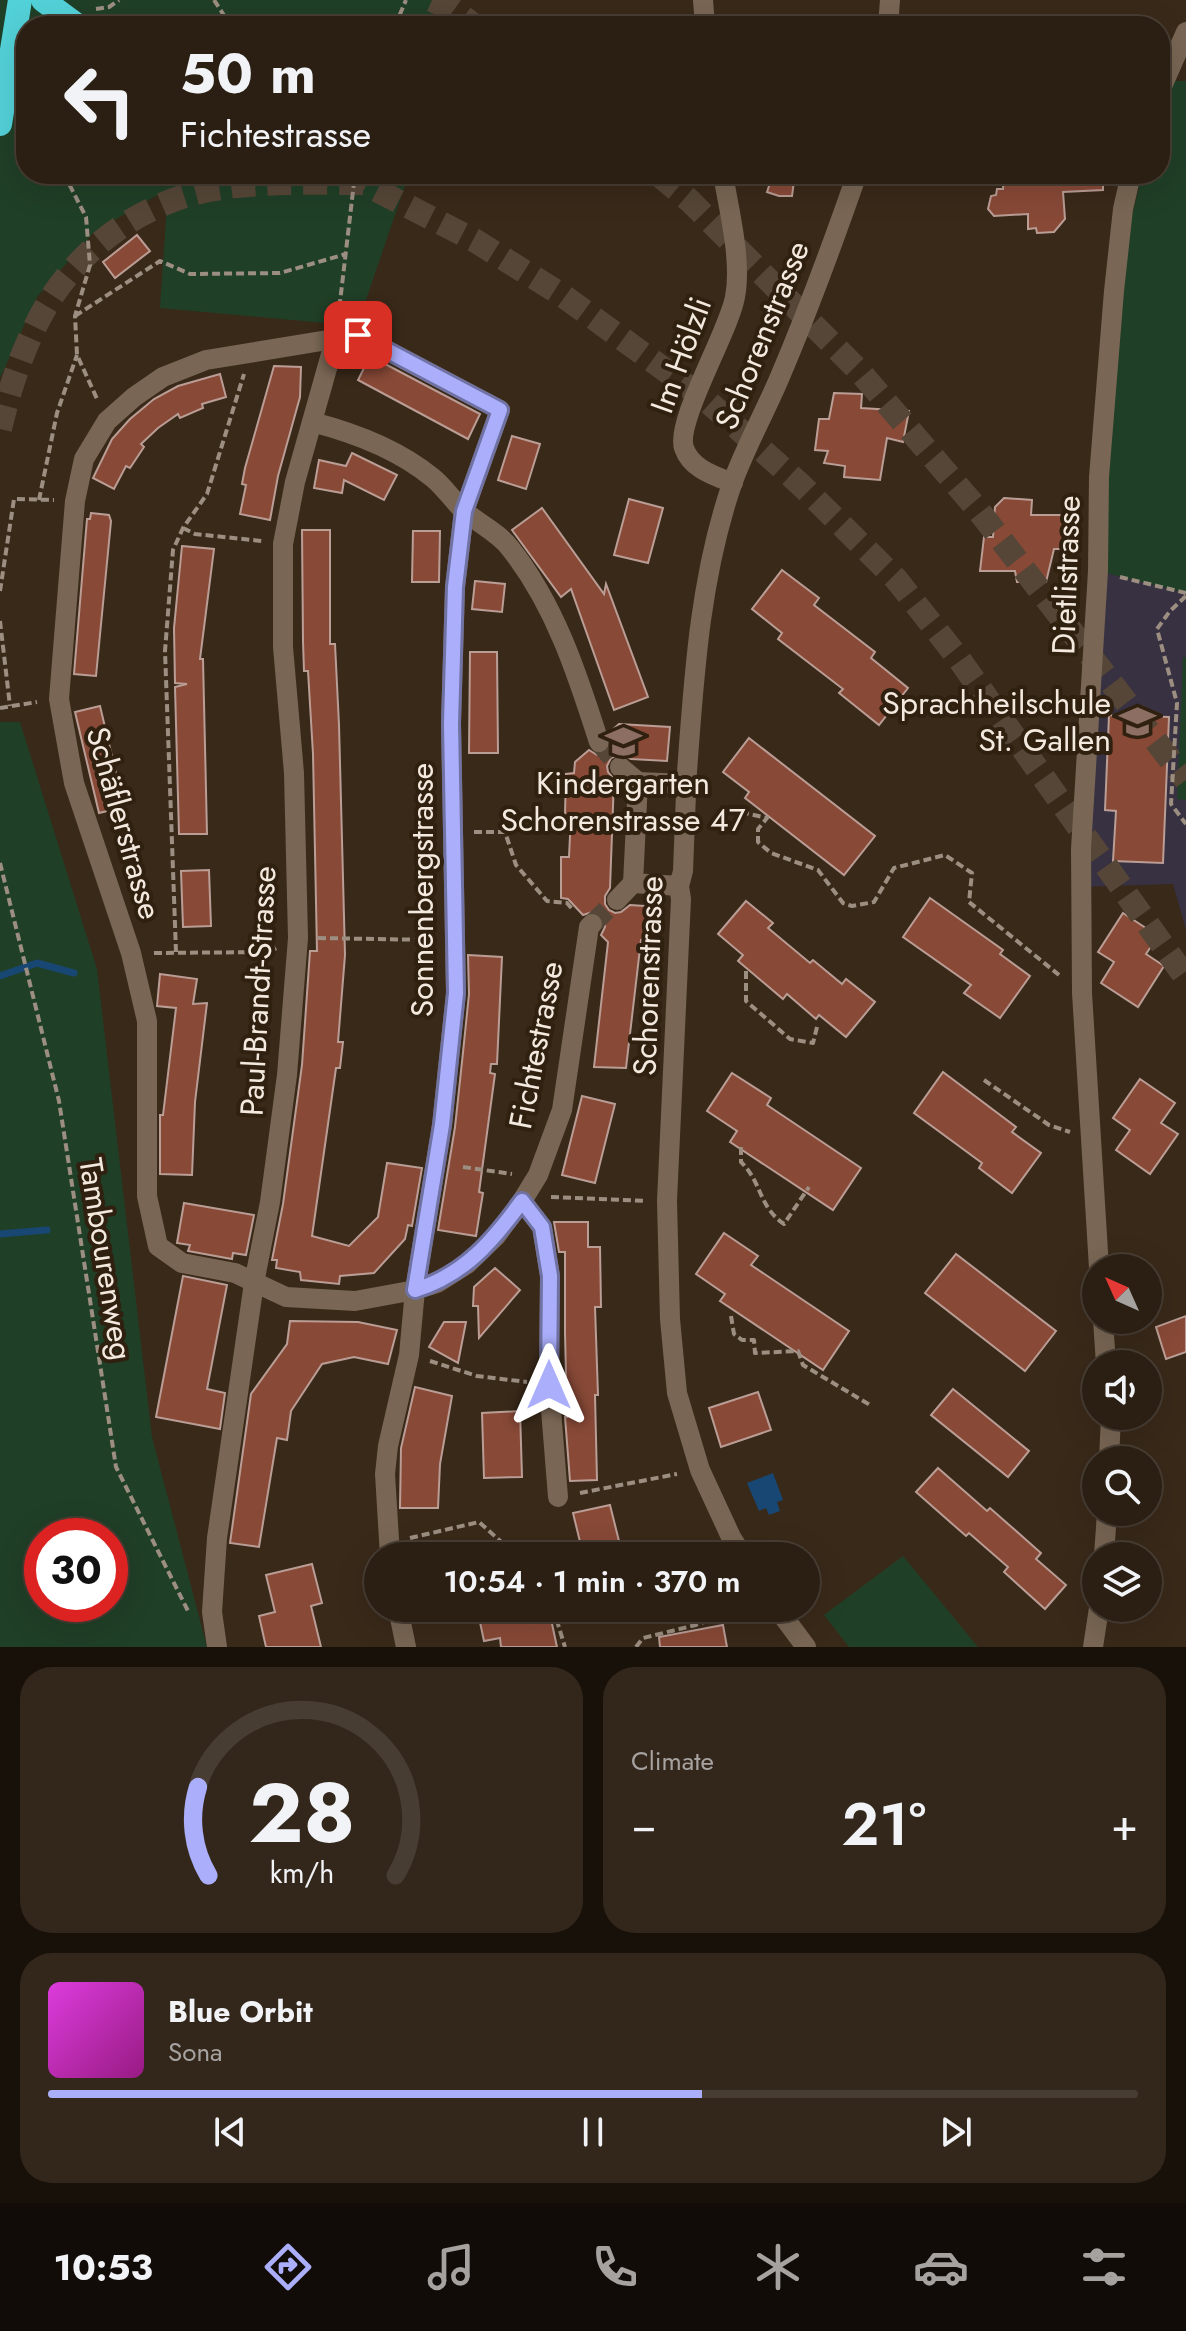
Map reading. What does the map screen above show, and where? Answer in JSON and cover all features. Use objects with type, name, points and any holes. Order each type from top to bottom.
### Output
[{"type":"highway","points":[[43,0],[65,16]]},
{"type":"highway","points":[[0,124],[16,25]]},
{"type":"street","points":[[1170,68],[1186,32]]},
{"type":"street","name":"Im Hölzli","points":[[725,184],[736,247],[735,297],[683,427],[684,449],[701,470],[733,483]]},
{"type":"street","name":"Schorenstrasse","points":[[734,1542],[700,1470],[677,1393],[670,1319],[667,1201],[679,956],[679,886],[683,871],[685,784],[695,662],[706,583],[733,483],[780,377],[853,184]]},
{"type":"street","name":"Dietlistrasse","points":[[1098,1254],[1082,993],[1081,849],[1098,571],[1099,477],[1114,291],[1129,184]]},
{"type":"street","name":"Sonnenbergstrasse","points":[[335,340],[358,335],[500,410],[464,511],[455,587],[451,723],[456,993],[442,1125],[415,1290],[409,1355],[388,1446],[385,1474],[388,1542]]},
{"type":"street","name":"Schäflerstrasse","points":[[254,1283],[235,1273],[182,1263],[158,1246],[147,1196],[147,1021],[131,953],[74,783],[59,699],[75,501],[84,459],[107,421],[163,377],[206,360],[335,340]]},
{"type":"street","name":"Paul-Brandt-Strasse","points":[[217,1647],[212,1612],[217,1538],[281,1123],[298,938],[294,773],[283,647],[283,544],[295,482],[335,340]]},
{"type":"street","points":[[312,422],[348,431],[390,450],[433,478],[464,511],[508,545],[536,587],[563,638],[599,742]]},
{"type":"street","points":[[620,767],[638,782],[685,784]]},
{"type":"street","points":[[617,900],[633,883],[638,782]]},
{"type":"street","points":[[633,883],[679,886]]},
{"type":"street","name":"Fichtestrasse","points":[[254,1283],[286,1297],[355,1301],[415,1290],[437,1283],[467,1264],[496,1236],[537,1176],[562,1110],[590,926]]},
{"type":"street","points":[[522,1201],[542,1227],[550,1276],[549,1385],[558,1497]]},
{"type":"street","points":[[401,1622],[406,1647]]},
{"type":"street","points":[[787,1622],[806,1647]]},
{"type":"street","points":[[1093,1647],[1097,1622]]},
{"type":"path","points":[[99,9],[119,0]]},
{"type":"path","points":[[69,184],[86,217],[90,265],[75,316],[77,355],[107,421]]},
{"type":"path","points":[[335,340],[354,184]]},
{"type":"path","points":[[75,316],[160,261],[190,274],[280,273],[346,254]]},
{"type":"path","points":[[176,952],[165,651],[173,550],[183,528],[207,494],[250,353]]},
{"type":"path","points":[[39,500],[57,413],[77,355]]},
{"type":"path","points":[[0,591],[14,499],[75,501]]},
{"type":"path","points":[[183,528],[195,534],[283,544]]},
{"type":"path","points":[[1098,571],[1186,594],[1157,629],[1177,703],[1171,804],[1186,824]]},
{"type":"path","points":[[0,621],[10,706]]},
{"type":"path","points":[[0,708],[59,699]]},
{"type":"path","points":[[741,812],[767,818],[758,829],[758,842],[771,853],[818,870],[843,903],[852,906],[874,902],[894,868],[945,855],[972,873],[969,902],[1061,976]]},
{"type":"path","points":[[468,832],[505,832],[516,865],[547,901],[567,903],[590,926]]},
{"type":"path","name":"Tambourenweg","points":[[0,863],[59,1101],[116,1467],[192,1619]]},
{"type":"path","points":[[356,938],[428,939]]},
{"type":"path","points":[[131,953],[270,952]]},
{"type":"path","points":[[746,971],[746,1001],[790,1039],[813,1043],[818,1023]]},
{"type":"path","points":[[984,1080],[1049,1125],[1071,1132]]},
{"type":"path","points":[[741,1147],[741,1162],[754,1174],[769,1214],[784,1224],[809,1187]]},
{"type":"path","points":[[463,1167],[553,1178],[551,1197],[667,1201]]},
{"type":"path","points":[[731,1316],[734,1334],[742,1340],[754,1340],[755,1353],[798,1351],[803,1365],[870,1405]]},
{"type":"path","points":[[435,1363],[477,1376],[549,1385]]},
{"type":"path","points":[[558,1497],[700,1470]]},
{"type":"path","points":[[412,1542],[479,1522],[501,1542]]},
{"type":"path","points":[[557,1622],[565,1647]]},
{"type":"path","points":[[636,1647],[643,1638],[704,1622]]},
{"type":"shaded area","name":"Sprachheilschule St. Gallen","points":[[1098,571],[1186,593],[1186,930],[1173,884],[1081,887]]},
{"type":"green space","points":[[0,0],[433,0],[432,16],[16,16],[16,184],[406,184],[357,326],[160,308],[168,189],[94,232],[37,297],[0,378]]},
{"type":"green space","points":[[1170,81],[1186,81],[1186,593],[1098,571],[1114,291],[1140,184],[1170,184]]},
{"type":"green space","points":[[1183,657],[1186,657],[1186,800],[1177,799]]},
{"type":"green space","points":[[0,722],[20,722],[97,969],[152,1437],[207,1647],[0,1647]]},
{"type":"green space","points":[[903,1556],[978,1647],[849,1647],[824,1615]]},
{"type":"water","points":[[773,1473],[783,1500],[777,1502],[780,1511],[769,1515],[766,1508],[759,1511],[747,1483]]},
{"type":"building","points":[[770,184],[794,184],[792,196],[767,192]]},
{"type":"building","points":[[1003,184],[1103,184],[1103,190],[1063,192],[1065,219],[1054,232],[1037,233],[1036,228],[1028,229],[1028,214],[994,216],[988,209],[991,196],[996,195],[997,189],[1003,189]]},
{"type":"building","points":[[137,235],[150,251],[115,278],[103,262]]},
{"type":"building","points":[[370,356],[480,414],[468,439],[358,380]]},
{"type":"building","points":[[274,366],[301,367],[300,397],[278,476],[270,520],[240,514],[246,485],[242,484],[245,468]]},
{"type":"building","points":[[220,374],[226,397],[202,404],[203,408],[180,418],[178,414],[158,428],[141,444],[144,447],[130,468],[126,466],[114,489],[93,478],[112,439],[154,399],[178,386]]},
{"type":"building","points":[[834,393],[862,394],[861,408],[909,411],[903,442],[887,438],[880,480],[844,477],[845,466],[824,463],[828,451],[815,450],[819,419],[829,419]]},
{"type":"building","points":[[512,436],[540,444],[526,489],[498,480]]},
{"type":"building","points":[[352,453],[397,475],[384,500],[344,480],[342,493],[314,488],[319,460],[346,466]]},
{"type":"building","points":[[1004,498],[1032,500],[1031,515],[1060,515],[1071,526],[1069,541],[1063,542],[1062,549],[1054,549],[1046,582],[1017,582],[1015,571],[980,571],[984,537],[993,537],[995,507]]},
{"type":"building","points":[[629,499],[663,508],[648,563],[614,555]]},
{"type":"building","points":[[542,508],[604,594],[606,584],[648,697],[614,710],[571,589],[561,597],[512,530]]},
{"type":"building","points":[[91,513],[109,515],[111,521],[96,676],[74,674],[87,519],[90,519]]},
{"type":"building","points":[[302,530],[330,530],[330,644],[335,644],[339,725],[345,955],[338,1042],[343,1042],[340,1068],[336,1068],[312,1236],[349,1246],[378,1217],[387,1163],[422,1168],[412,1226],[408,1225],[405,1239],[374,1273],[340,1276],[339,1284],[301,1280],[300,1272],[276,1268],[277,1260],[272,1260],[302,1065],[310,951],[317,951],[313,754],[308,671],[304,671]]},
{"type":"building","points":[[413,531],[440,531],[439,582],[412,582]]},
{"type":"building","points":[[182,546],[214,549],[200,659],[203,659],[207,834],[179,834],[175,687],[187,684],[175,683],[174,628]]},
{"type":"building","points":[[782,570],[819,598],[814,605],[875,652],[871,658],[908,688],[879,725],[839,693],[843,689],[778,639],[782,633],[752,609]]},
{"type":"building","points":[[475,581],[505,584],[502,612],[472,609]]},
{"type":"building","points":[[470,652],[497,652],[498,753],[469,753]]},
{"type":"building","points":[[100,706],[124,807],[99,813],[75,712]]},
{"type":"building","points":[[1109,715],[1169,717],[1163,863],[1113,861],[1116,811],[1105,810]]},
{"type":"building","points":[[619,724],[670,727],[667,761],[631,759],[621,754],[611,758],[607,766],[614,779],[610,888],[605,904],[615,913],[630,905],[660,907],[657,941],[641,940],[626,1068],[594,1067],[608,942],[601,935],[604,920],[595,911],[583,915],[568,899],[561,898],[561,857],[569,857],[571,815],[565,814],[566,774],[574,773],[575,762],[589,750],[597,755],[608,751],[612,744],[610,732]]},
{"type":"building","points":[[749,738],[875,836],[844,875],[745,798],[749,792],[723,772]]},
{"type":"building","points":[[209,870],[211,926],[183,927],[181,871]]},
{"type":"building","points":[[930,898],[1003,950],[1000,954],[1030,976],[1000,1018],[964,993],[971,985],[903,937]]},
{"type":"building","points":[[746,901],[773,923],[768,928],[810,963],[813,960],[842,984],[846,979],[875,1002],[846,1037],[819,1015],[816,1019],[787,994],[783,999],[738,961],[743,955],[718,934]]},
{"type":"building","points":[[1123,913],[1158,936],[1146,954],[1164,966],[1138,1007],[1101,983],[1114,962],[1098,952]]},
{"type":"building","points":[[468,955],[502,957],[497,1064],[491,1064],[490,1073],[495,1074],[476,1236],[438,1230],[455,1127],[469,994]]},
{"type":"building","points":[[160,974],[197,979],[193,1004],[207,1003],[195,1102],[192,1175],[160,1174],[160,1115],[163,1115],[176,1008],[157,1006]]},
{"type":"building","points":[[943,1072],[1016,1127],[1012,1132],[1041,1153],[1012,1193],[979,1168],[982,1163],[914,1113]]},
{"type":"building","points":[[732,1073],[771,1098],[767,1105],[861,1168],[833,1210],[730,1142],[737,1131],[707,1111]]},
{"type":"building","points":[[1140,1079],[1175,1103],[1161,1123],[1178,1134],[1150,1174],[1116,1150],[1130,1130],[1113,1118]]},
{"type":"building","points":[[582,1096],[615,1104],[595,1183],[562,1175]]},
{"type":"building","points":[[184,1203],[254,1215],[246,1255],[233,1253],[232,1259],[188,1251],[190,1245],[177,1243]]},
{"type":"building","points":[[554,1222],[588,1222],[588,1247],[600,1247],[601,1307],[595,1307],[597,1480],[570,1481],[565,1417],[565,1252],[559,1252]]},
{"type":"building","points":[[724,1233],[758,1256],[751,1265],[849,1331],[823,1370],[720,1301],[725,1294],[696,1274]]},
{"type":"building","points":[[956,1254],[1056,1331],[1025,1371],[925,1293]]},
{"type":"building","points":[[495,1268],[520,1290],[479,1338],[478,1306],[473,1306],[474,1287]]},
{"type":"building","points":[[183,1276],[227,1285],[207,1389],[225,1393],[220,1429],[156,1417]]},
{"type":"building","points":[[1186,1316],[1186,1352],[1166,1359],[1158,1334],[1162,1334],[1162,1325]]},
{"type":"building","points":[[290,1321],[358,1322],[397,1330],[388,1364],[354,1357],[322,1364],[291,1411],[287,1440],[277,1438],[259,1547],[230,1543],[251,1394],[287,1344]]},
{"type":"building","points":[[444,1322],[466,1322],[458,1363],[429,1347]]},
{"type":"building","points":[[415,1387],[452,1396],[440,1464],[438,1508],[400,1508],[401,1448]]},
{"type":"building","points":[[953,1389],[1029,1451],[1008,1477],[931,1415]]},
{"type":"building","points":[[758,1392],[771,1430],[721,1447],[709,1408]]},
{"type":"building","points":[[520,1411],[522,1477],[484,1478],[482,1413]]},
{"type":"building","points":[[938,1468],[1041,1553],[1036,1559],[1066,1585],[1045,1609],[1004,1572],[1008,1567],[969,1533],[966,1536],[916,1492]]},
{"type":"building","points":[[610,1505],[619,1541],[580,1542],[573,1513]]},
{"type":"building","points":[[312,1564],[322,1603],[311,1606],[321,1647],[266,1647],[259,1616],[275,1612],[266,1575]]},
{"type":"building","points":[[480,1622],[552,1622],[557,1647],[501,1647],[500,1638],[484,1641]]},
{"type":"building","points":[[723,1625],[727,1647],[660,1647],[659,1637]]},
{"type":"waterway","points":[[0,976],[37,963],[74,973]]},
{"type":"waterway","points":[[0,1234],[47,1230]]},
{"type":"tunnel","points":[[432,0],[461,16]]},
{"type":"tunnel","points":[[0,429],[19,364],[48,303],[80,262],[99,244],[142,214],[165,203],[215,189],[270,184]]},
{"type":"tunnel","points":[[365,184],[474,240],[562,295],[705,399],[801,485],[896,579],[959,659],[1186,978]]},
{"type":"tunnel","points":[[670,184],[860,372],[979,511],[1186,780]]},
{"type":"tunnel","points":[[599,742],[620,767]]},
{"type":"tunnel","points":[[592,924],[617,900]]},
{"type":"place","name":"Sprachheilschule St. Gallen","points":[[1137,721]]},
{"type":"place","name":"Kindergarten Schorenstrasse 47","points":[[623,741]]},
{"type":"route","points":[[358,335],[500,410],[464,511],[455,587],[451,723],[456,993],[442,1125],[415,1290],[437,1283],[467,1264],[496,1236],[522,1201],[542,1227],[550,1276],[549,1385]]}]
